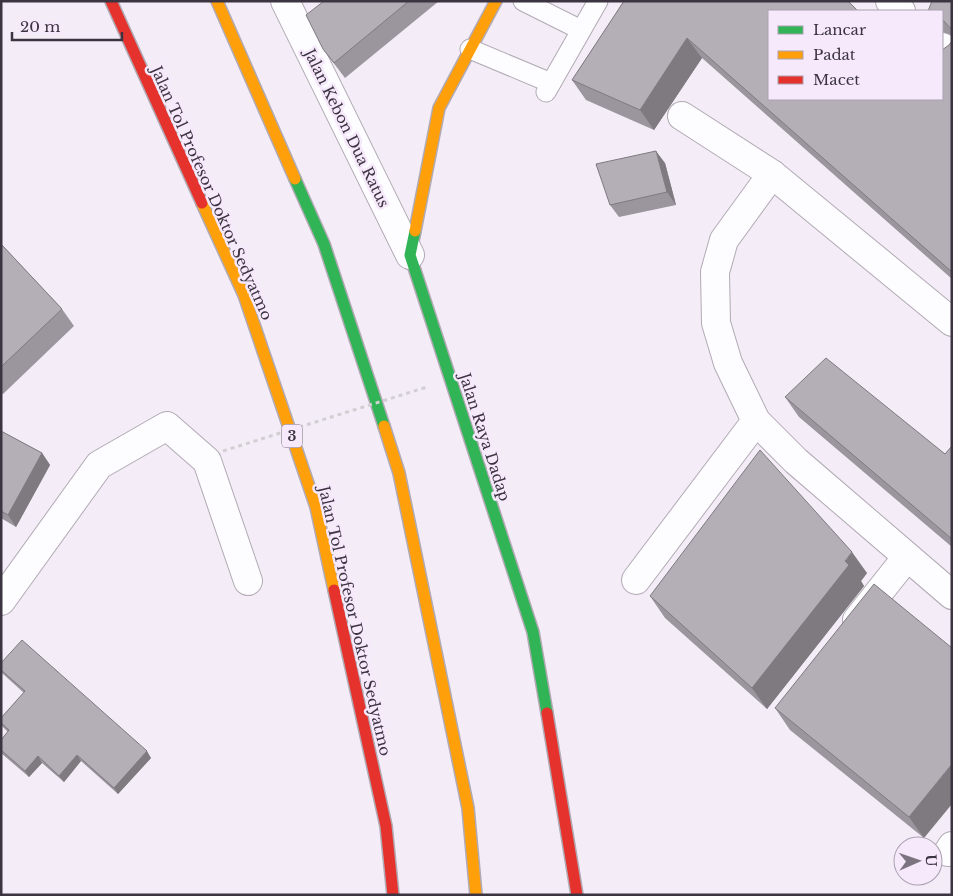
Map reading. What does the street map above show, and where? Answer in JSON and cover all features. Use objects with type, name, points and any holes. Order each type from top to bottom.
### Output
[{"type":"main road","name":"Jalan Tol Profesor Doktor Sedyatmo","points":[[111,1],[244,295],[316,507],[386,826],[393,895]]},
{"type":"main road","points":[[217,1],[324,244],[399,473],[468,808],[476,895]]},
{"type":"main road","name":"Jalan Raya Dadap","points":[[496,1],[439,108],[410,255],[533,632],[577,895]]},
{"type":"street","name":"Jalan Kebon Dua Ratus","points":[[285,1],[410,255]]},
{"type":"street","points":[[890,1],[900,10]]},
{"type":"street","points":[[682,116],[772,174],[952,322]]},
{"type":"street","points":[[772,174],[724,240],[715,272],[716,323],[728,363],[756,422],[796,461],[952,595]]},
{"type":"street","points":[[636,580],[756,422]]},
{"type":"street","points":[[1,601],[99,465],[167,426],[207,461],[248,581]]},
{"type":"street","points":[[840,642],[907,557]]},
{"type":"lane","points":[[523,1],[581,30]]},
{"type":"lane","points":[[470,49],[548,88],[598,1]]},
{"type":"path","points":[[223,451],[427,387]]},
{"type":"building","points":[[324,1],[409,1],[334,63],[323,49],[306,15]]},
{"type":"building","points":[[624,1],[848,1],[857,10],[768,10],[768,100],[943,100],[943,49],[952,41],[952,272],[687,38],[640,110],[572,80]]},
{"type":"building","points":[[932,1],[952,1],[952,30],[943,20],[943,10],[928,10]]},
{"type":"building","points":[[656,151],[667,192],[610,205],[596,164]]},
{"type":"building","points":[[1,244],[62,309],[1,367]]},
{"type":"building","points":[[826,358],[945,454],[952,446],[952,539],[785,397]]},
{"type":"building","points":[[1,431],[42,453],[8,515],[1,511]]},
{"type":"building","points":[[760,450],[852,552],[845,561],[849,565],[752,688],[650,596]]},
{"type":"building","points":[[874,584],[952,648],[952,764],[909,817],[775,708]]},
{"type":"building","points":[[22,640],[147,751],[114,788],[77,755],[59,776],[38,756],[25,771],[1,750],[1,740],[9,730],[1,723],[1,718],[25,691],[1,670],[1,663]]},
{"type":"traffic: fast","points":[[295,179],[324,244],[384,426]]},
{"type":"traffic: fast","points":[[415,231],[410,255],[533,632],[547,713]]},
{"type":"traffic: slow","points":[[217,1],[295,179]]},
{"type":"traffic: slow","points":[[415,231],[439,108],[496,1]]},
{"type":"traffic: slow","points":[[202,203],[244,295],[316,507],[334,590]]},
{"type":"traffic: slow","points":[[384,426],[399,473],[468,808],[476,895]]},
{"type":"traffic: jam","points":[[111,1],[202,203]]},
{"type":"traffic: jam","points":[[334,590],[386,826],[393,895]]},
{"type":"traffic: jam","points":[[547,713],[577,895]]}]
